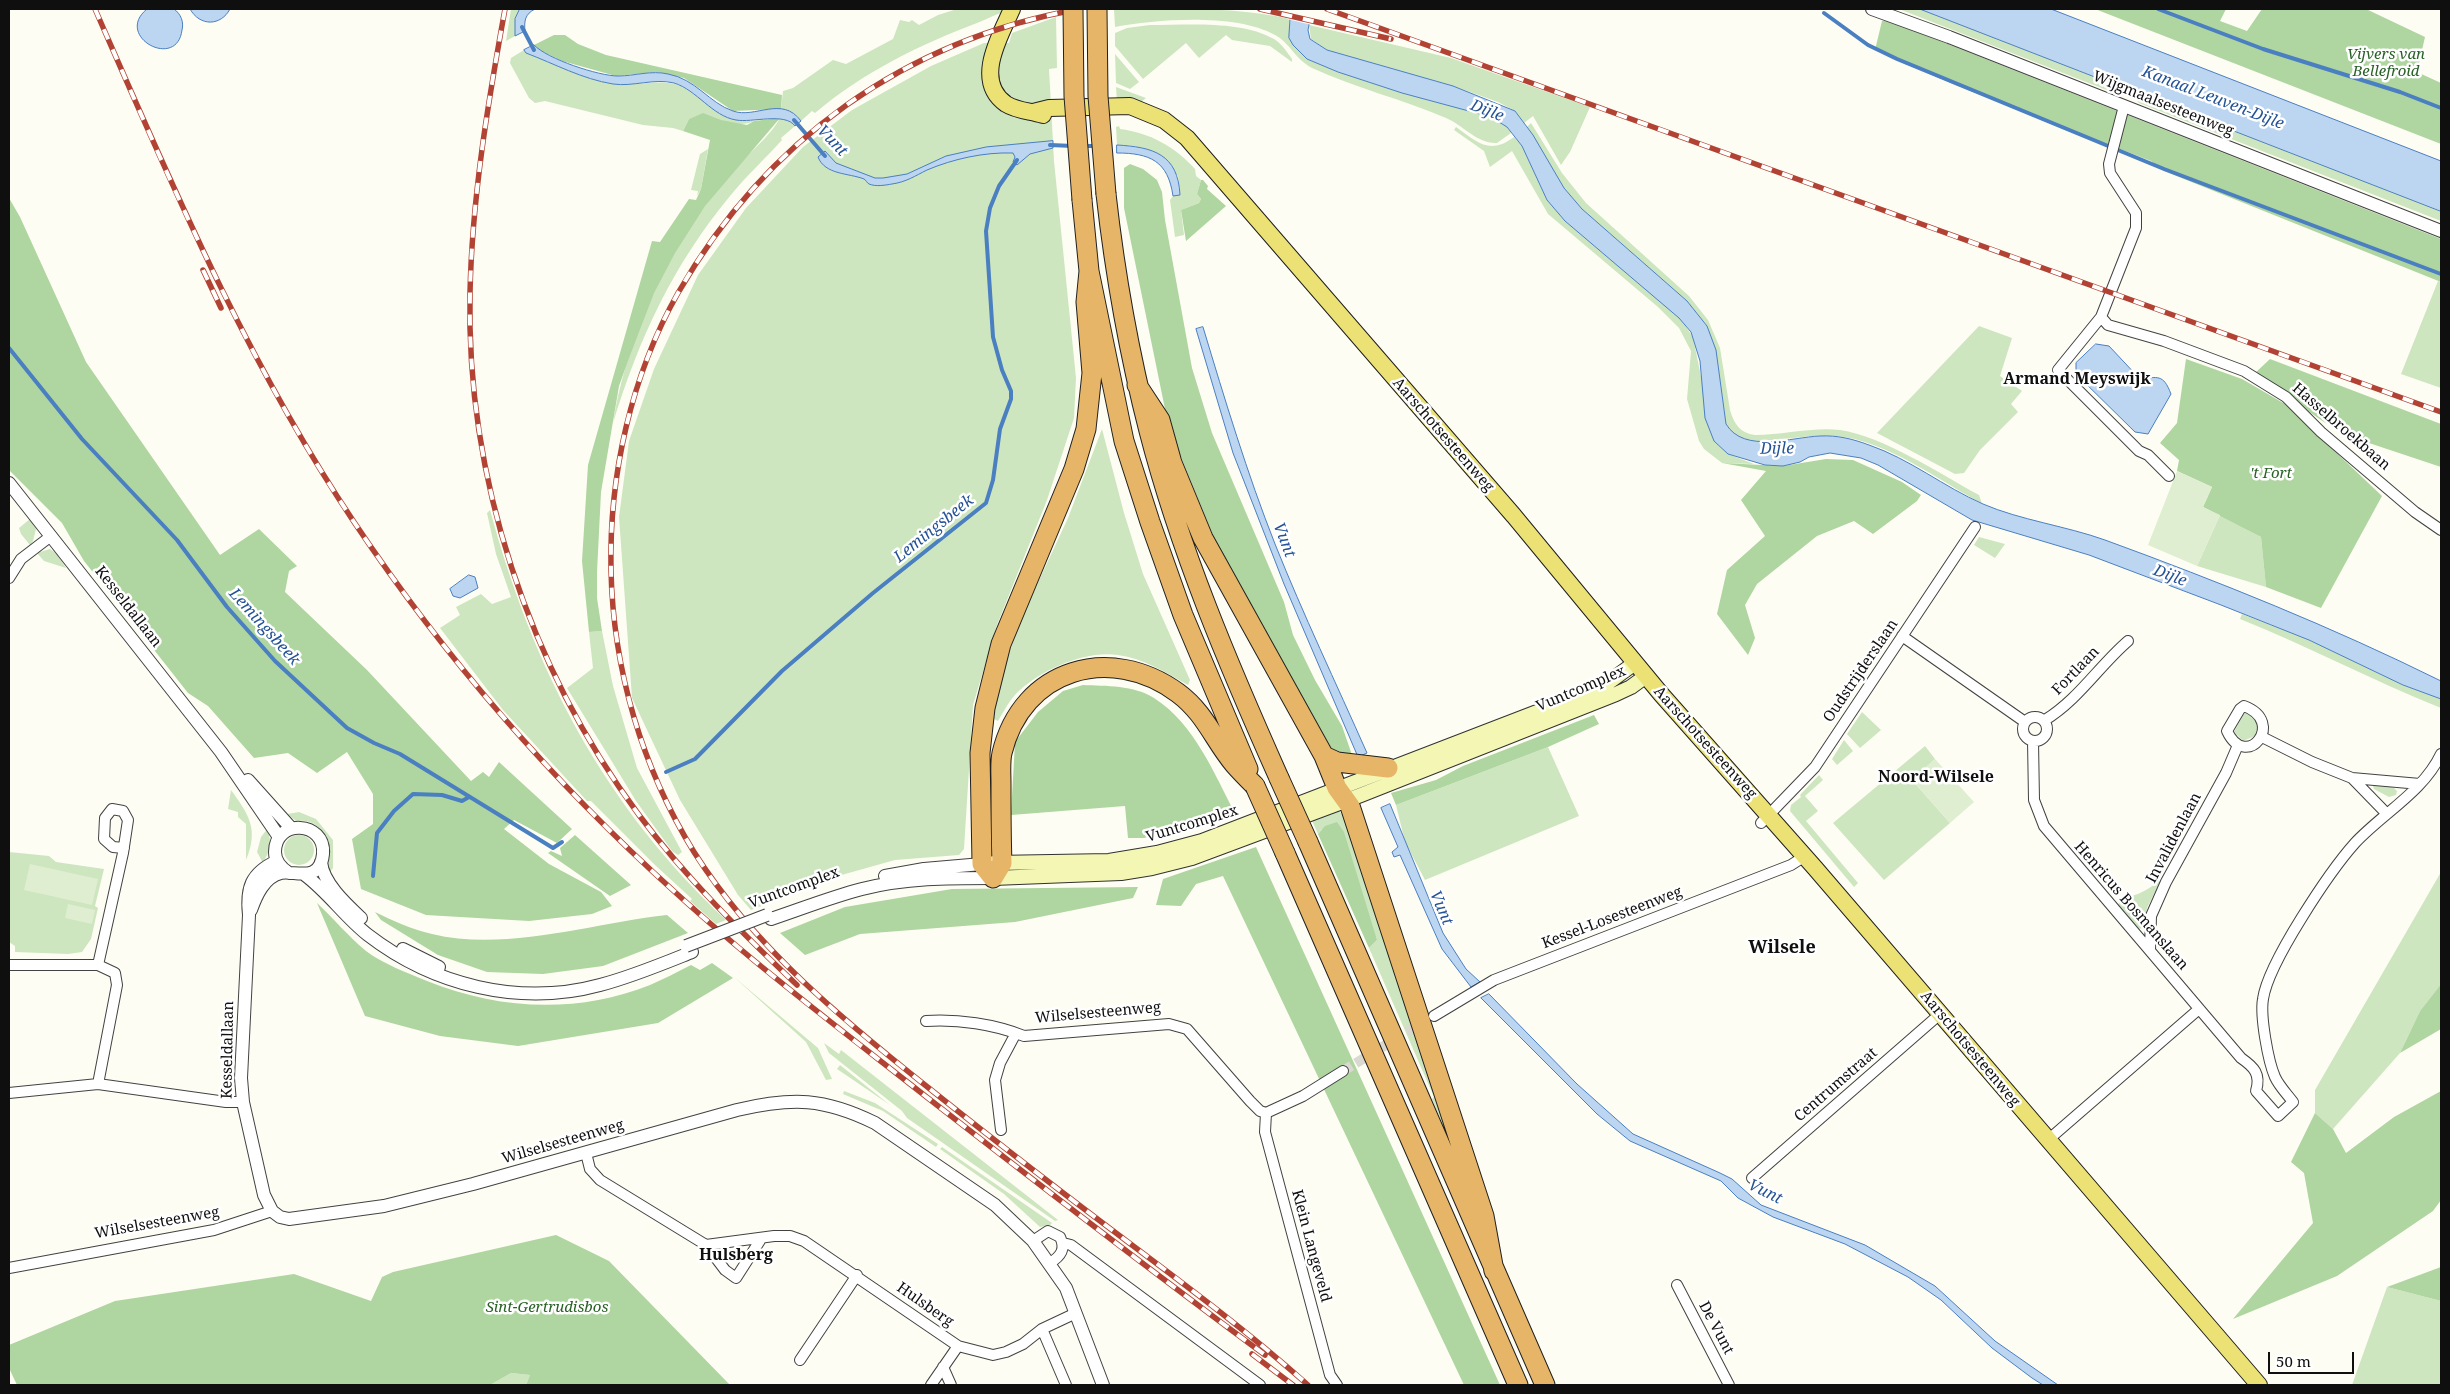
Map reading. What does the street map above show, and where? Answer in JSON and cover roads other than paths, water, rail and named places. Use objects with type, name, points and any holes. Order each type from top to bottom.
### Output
[{"type":"highway","points":[[1073,9],[1074,96],[1089,271],[1124,441],[1150,522],[1183,615],[1255,786],[1518,1385]]},
{"type":"highway","points":[[1097,9],[1098,96],[1114,265],[1137,385],[1172,509],[1202,592],[1279,778],[1545,1385]]},
{"type":"highway","points":[[992,868],[980,754],[985,708],[1001,644],[1074,469],[1086,429],[1092,373],[1086,302],[1089,271]]},
{"type":"highway","points":[[1137,385],[1160,420],[1172,463],[1203,538],[1324,756],[1334,789],[1350,806],[1484,1216],[1494,1271]]},
{"type":"highway","points":[[992,868],[1001,755],[1010,729],[1026,702],[1047,686],[1071,673],[1100,666],[1123,668],[1149,676],[1178,693],[1205,719],[1233,763],[1255,786]]},
{"type":"highway","points":[[1324,756],[1337,762],[1388,768]]},
{"type":"main road","name":"Aarschotsesteenweg","points":[[1012,9],[995,47],[990,73],[998,96],[1014,108],[1050,117],[1129,116],[1144,112],[1164,120],[1187,138],[1514,516],[1765,819],[1805,856],[2259,1385]]},
{"type":"main road","name":"Vuntcomplex","points":[[992,868],[1109,861],[1157,853],[1202,841],[1602,687],[1635,663]]},
{"type":"main road","name":"Vuntcomplex","points":[[992,868],[1094,876],[1136,872],[1192,858],[1305,816],[1334,789],[1616,694],[1631,688],[1646,676]]},
{"type":"main road","name":"Vuntcomplex","points":[[1305,816],[1334,789]]},
{"type":"street","name":"Wijgmaalsesteenweg","points":[[1872,9],[2441,231]]},
{"type":"street","points":[[2124,106],[2110,155],[2110,173],[2136,212],[2136,228],[2101,317],[2058,370],[2139,451],[2149,456],[2169,476]]},
{"type":"street","name":"Hasselbroekbaan","points":[[2101,317],[2108,325],[2164,341],[2244,371],[2286,397],[2321,432],[2415,512],[2441,530]]},
{"type":"street","name":"Kesseldallaan","points":[[9,483],[221,752],[279,837]]},
{"type":"street","name":"Oudstrijderslaan","points":[[1765,819],[1815,767],[1975,527]]},
{"type":"street","points":[[9,578],[21,559],[50,536]]},
{"type":"street","points":[[1902,636],[2025,722],[2035,717],[2045,720],[2046,734],[2041,740],[2033,741]]},
{"type":"street","name":"Fortlaan","points":[[2045,720],[2069,702],[2128,641]]},
{"type":"street","points":[[2244,706],[2255,712],[2262,721],[2264,729],[2262,737],[2256,744],[2247,747],[2238,745],[2231,739],[2227,731],[2240,709],[2244,706]]},
{"type":"street","name":"Henricus Bosmanslaan","points":[[2025,722],[2024,734],[2033,741],[2034,800],[2044,826],[2241,1058],[2255,1069]]},
{"type":"street","points":[[2262,737],[2312,762],[2352,778],[2420,784]]},
{"type":"street","name":"Invalidenlaan","points":[[2150,950],[2151,916],[2166,882],[2226,773],[2238,745]]},
{"type":"street","name":"Kesseldallaan","points":[[221,752],[291,828]]},
{"type":"street","points":[[2270,1061],[2255,1069],[2258,1082],[2256,1091],[2278,1116],[2292,1102],[2276,1079],[2270,1061],[2262,1000],[2271,972],[2321,888],[2355,843],[2434,770],[2441,754]]},
{"type":"street","points":[[2352,778],[2387,814]]},
{"type":"street","points":[[291,828],[307,828],[317,834],[323,846],[321,862],[316,868],[305,875],[289,873],[277,861],[275,847],[279,837],[291,828]]},
{"type":"street","points":[[98,965],[118,886],[124,848]]},
{"type":"street","name":"Kessel-Losesteenweg","points":[[1434,1016],[1494,980],[1791,865],[1805,856]]},
{"type":"street","name":"Kesseldallaan","points":[[272,1211],[264,1195],[243,1102],[241,1078],[249,915],[248,890],[263,867],[277,861]]},
{"type":"street","name":"Vuntcomplex","points":[[321,862],[322,869],[331,885],[356,913],[376,931],[400,948],[450,972],[485,981],[520,986],[580,982],[606,976],[689,949]]},
{"type":"street","name":"Vuntcomplex","points":[[305,875],[317,884],[350,919],[383,946],[417,967],[488,991],[536,994],[581,989],[616,980],[844,886],[887,875],[924,869],[992,868]]},
{"type":"street","name":"Vuntcomplex","points":[[769,917],[842,894],[880,885],[992,868]]},
{"type":"street","name":"Kesseldallaan","points":[[249,915],[261,887],[280,873],[289,873]]},
{"type":"street","points":[[9,965],[98,965],[115,974],[117,985],[98,1084]]},
{"type":"street","points":[[2048,1140],[2199,1009]]},
{"type":"street","name":"Centrumstraat","points":[[1752,1178],[1940,1014]]},
{"type":"street","name":"Wilselsesteenweg","points":[[926,1021],[958,1021],[1024,1036],[1169,1024],[1178,1025],[1187,1029],[1250,1101],[1260,1111],[1266,1113]]},
{"type":"street","name":"Wilselsesteenweg","points":[[1001,1130],[995,1080],[1000,1063],[1016,1033]]},
{"type":"street","points":[[1266,1113],[1303,1096],[1343,1071]]},
{"type":"street","points":[[9,1093],[98,1084],[226,1102],[243,1102]]},
{"type":"street","name":"Wilselsesteenweg","points":[[9,1268],[214,1230],[272,1211],[280,1217],[289,1219],[384,1206],[586,1153],[737,1110],[773,1102],[812,1101],[854,1113],[894,1135],[994,1205],[1032,1240],[1066,1288],[1102,1385]]},
{"type":"street","name":"Klein Langeveld","points":[[1266,1113],[1265,1132],[1330,1375],[1337,1385]]},
{"type":"street","points":[[586,1153],[590,1169],[600,1180],[706,1245],[726,1270],[736,1278],[761,1239]]},
{"type":"street","points":[[1032,1240],[1048,1231],[1057,1233],[1063,1243],[1063,1251],[1059,1257],[1050,1263]]},
{"type":"street","name":"Hulsberg","points":[[706,1245],[790,1236],[804,1241],[958,1346],[977,1352],[999,1354],[1014,1349],[1042,1329],[1076,1313]]},
{"type":"street","points":[[1063,1243],[1072,1245],[1260,1385]]},
{"type":"street","points":[[800,1360],[856,1275]]},
{"type":"street","name":"De Vunt","points":[[1677,1285],[1729,1385]]},
{"type":"street","points":[[1042,1329],[1066,1385]]},
{"type":"street","points":[[931,1385],[958,1346]]},
{"type":"street","points":[[943,1367],[951,1385]]},
{"type":"water","points":[[147,9],[174,9],[180,16],[183,24],[182,30],[178,42],[170,48],[150,45],[142,38],[137,29],[139,19]]},
{"type":"water","points":[[190,9],[230,9],[221,19],[210,22],[199,19]]},
{"type":"water","points":[[520,9],[535,9],[526,18],[525,31],[515,36],[515,19]]},
{"type":"water","name":"Dijle","points":[[1291,9],[1312,9],[1308,30],[1310,39],[1327,50],[1453,86],[1515,111],[1533,135],[1564,188],[1582,209],[1687,301],[1707,326],[1716,350],[1726,424],[1734,433],[1744,439],[1769,442],[1833,436],[1869,445],[1913,465],[1955,490],[1997,510],[2105,540],[2191,572],[2359,642],[2441,681],[2441,699],[2403,685],[2309,640],[2221,605],[2089,555],[1972,520],[1878,465],[1861,458],[1830,453],[1809,457],[1800,462],[1783,466],[1765,465],[1728,454],[1714,441],[1705,418],[1700,361],[1691,332],[1679,318],[1565,221],[1547,200],[1522,146],[1507,127],[1491,117],[1402,93],[1338,72],[1307,59],[1293,45],[1289,38]]},
{"type":"water","name":"Kanaal Leuven-Dijle","points":[[1920,9],[2051,9],[2441,161],[2441,211]]},
{"type":"water","points":[[534,45],[550,56],[586,70],[618,76],[655,73],[668,74],[687,81],[717,103],[733,111],[741,113],[768,109],[785,110],[794,113],[801,121],[795,126],[790,122],[776,119],[743,121],[727,118],[682,86],[659,81],[621,85],[590,79],[526,53],[524,50]]},
{"type":"water","points":[[1053,141],[1053,148],[1030,154],[1017,165],[1013,162],[1015,157],[1013,153],[980,155],[937,166],[902,182],[881,186],[868,184],[864,179],[832,170],[821,163],[818,157],[825,151],[836,163],[875,178],[883,178],[907,174],[946,156],[986,147]]},
{"type":"water","points":[[1117,145],[1142,148],[1161,155],[1174,170],[1180,195],[1173,196],[1167,175],[1156,161],[1139,155],[1117,153]]},
{"type":"water","points":[[1203,327],[1228,409],[1275,544],[1367,753],[1358,757],[1284,584],[1233,453],[1196,329]]},
{"type":"water","points":[[2096,344],[2109,346],[2139,378],[2159,378],[2168,387],[2171,394],[2148,434],[2135,432],[2076,374],[2076,363]]},
{"type":"water","points":[[469,575],[475,577],[478,588],[460,598],[453,596],[450,589]]},
{"type":"water","points":[[1390,804],[1443,933],[1466,969],[1480,982],[1471,987],[1442,949],[1400,855],[1394,857],[1392,852],[1398,847],[1381,808]]},
{"type":"water","points":[[1489,994],[1577,1084],[1633,1134],[1732,1179],[1761,1205],[1865,1245],[1935,1286],[1995,1341],[2058,1385],[2043,1385],[2032,1378],[1992,1348],[1941,1300],[1908,1277],[1845,1244],[1773,1217],[1738,1198],[1721,1181],[1630,1141],[1597,1114],[1481,998]]},
{"type":"waterway","points":[[2158,9],[2263,49],[2400,92],[2441,108]]},
{"type":"waterway","points":[[1824,13],[1868,45],[1897,59],[2164,169],[2441,274]]},
{"type":"waterway","name":"Vunt","points":[[522,27],[534,50]]},
{"type":"waterway","name":"Vunt","points":[[794,120],[825,156]]},
{"type":"waterway","name":"Vunt","points":[[1050,145],[1073,146]]},
{"type":"waterway","name":"Vunt","points":[[1082,146],[1098,146]]},
{"type":"waterway","name":"Lemingsbeek","points":[[666,772],[695,759],[782,671],[873,593],[986,503],[993,480],[1000,429],[1011,399],[1011,391],[1002,370],[993,337],[986,231],[990,208],[999,186],[1017,160]]},
{"type":"waterway","name":"Lemingsbeek","points":[[9,348],[82,439],[177,540],[227,607],[275,661],[347,728],[374,743],[400,754],[553,848],[562,842]]},
{"type":"waterway","points":[[373,876],[377,833],[394,811],[413,794],[442,795],[462,801],[469,797]]},
{"type":"tunnel","points":[[1343,1071],[1425,1021]]},
{"type":"railway","points":[[95,9],[182,206],[245,335],[279,399],[315,461],[389,572],[426,622],[503,717],[587,808],[676,893],[736,946],[1009,1161],[1265,1355]]},
{"type":"railway","points":[[505,9],[477,186],[470,293],[472,362],[479,432],[493,500],[512,568],[536,634],[566,697],[600,758],[639,815],[694,882],[797,985]]},
{"type":"railway","points":[[1079,9],[1015,24],[955,45],[899,72],[846,105],[798,144],[753,188],[713,238],[678,293],[662,325],[647,358],[626,427],[619,462],[611,534],[613,607],[624,681],[645,752],[676,820],[694,852],[718,887],[772,951],[833,1009],[897,1063],[1212,1306],[1308,1385]]},
{"type":"railway","points":[[1260,9],[1391,39]]},
{"type":"railway","points":[[1327,9],[2441,412]]},
{"type":"railway","points":[[203,270],[221,308]]},
{"type":"railway","points":[[1252,1354],[1293,1385]]},
{"type":"district","name":"Armand Meyswijk","points":[[2077,379]]},
{"type":"district","name":"Noord-Wilsele","points":[[1936,777]]},
{"type":"district","name":"Wilsele","points":[[1782,948]]},
{"type":"district","name":"Hulsberg","points":[[736,1255]]},
{"type":"park label","name":"Vijvers van Bellefroid","points":[[2386,64]]},
{"type":"park label","name":"'t Fort","points":[[2271,474]]},
{"type":"park label","name":"Sint-Gertrudisbos","points":[[547,1308]]}]
